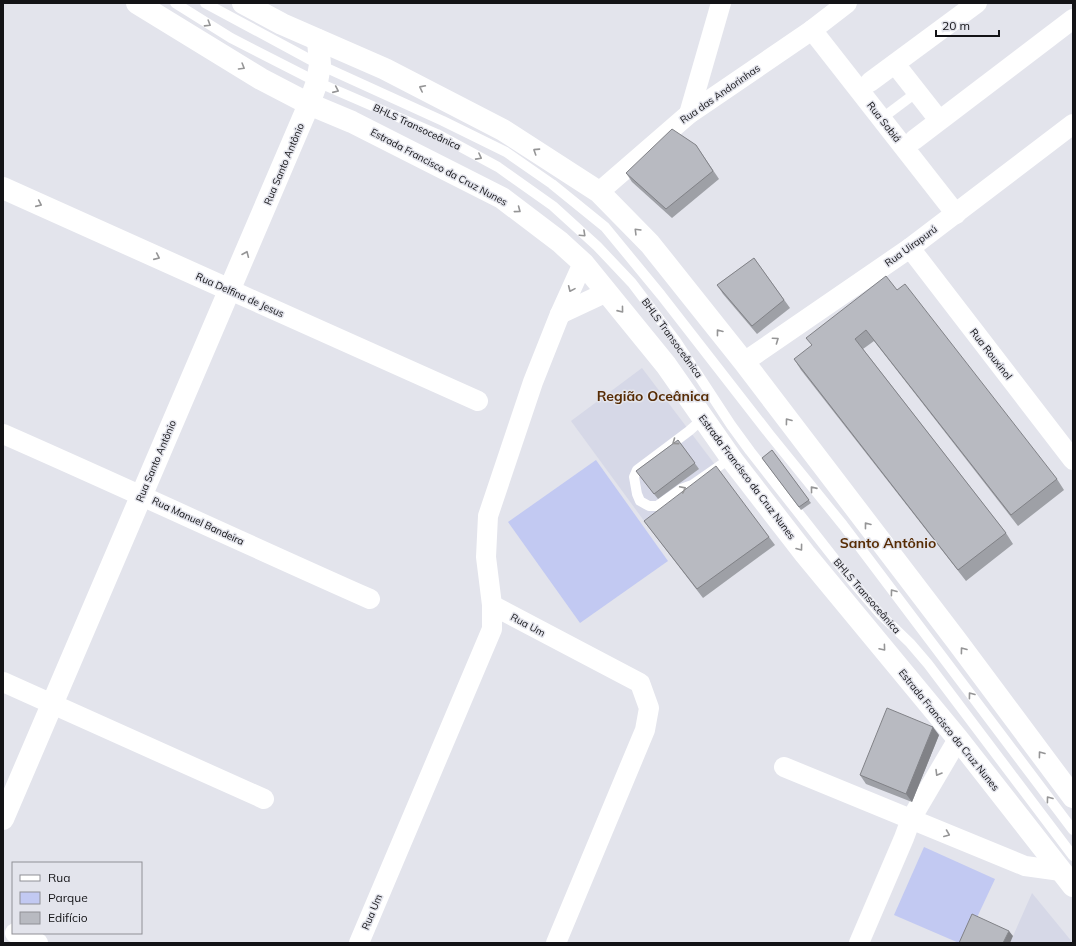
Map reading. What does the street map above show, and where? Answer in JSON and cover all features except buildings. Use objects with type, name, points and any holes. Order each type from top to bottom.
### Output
[{"type":"main road","name":"Estrada Francisco da Cruz Nunes","points":[[138,3],[261,79],[309,104],[352,122],[502,198],[560,242],[582,263],[607,292],[666,365],[736,465],[805,554],[1069,871]]},
{"type":"main road","points":[[243,3],[282,24],[384,69],[503,130],[599,192],[650,244],[744,362],[952,634],[1073,797]]},
{"type":"main road","points":[[318,40],[318,73]]},
{"type":"main road","name":"Rua Santo Antônio","points":[[3,819],[309,104],[318,73]]},
{"type":"main road","name":"Rua Delfina de Jesus","points":[[3,188],[230,290]]},
{"type":"street","points":[[690,114],[721,3]]},
{"type":"street","name":"Rua das Andorinhas","points":[[599,192],[690,114],[812,30],[847,3]]},
{"type":"street","points":[[870,82],[977,3]]},
{"type":"street","points":[[914,140],[1073,19]]},
{"type":"street","name":"Rua Sabiá","points":[[812,30],[956,214]]},
{"type":"street","points":[[895,64],[940,120]]},
{"type":"street","name":"Rua Uirapurú","points":[[744,362],[910,248],[1073,124]]},
{"type":"street","name":"Rua Rouxinol","points":[[910,248],[1073,460]]},
{"type":"street","points":[[492,605],[486,557],[488,516],[533,382],[582,263]]},
{"type":"street","name":"Rua Delfina de Jesus","points":[[230,290],[478,400]]},
{"type":"street","points":[[560,314],[607,292]]},
{"type":"street","name":"Rua Manuel Bandeira","points":[[3,434],[370,599]]},
{"type":"street","name":"Rua Um","points":[[359,943],[492,629],[492,605],[640,684],[649,708],[645,730],[556,943]]},
{"type":"street","points":[[3,682],[264,799]]},
{"type":"street","points":[[859,943],[911,819],[958,739]]},
{"type":"street","points":[[784,767],[1025,866],[1069,871]]},
{"type":"street","points":[[16,934],[38,943]]},
{"type":"lane","name":"BHLS Transoceânica","points":[[176,3],[231,38],[318,73],[394,98],[506,152],[552,184],[605,227],[661,295],[842,525],[1073,830]]},
{"type":"lane","name":"BHLS Transoceânica","points":[[205,3],[318,73],[498,167],[553,206],[597,246],[632,283],[676,341],[731,425],[852,581],[881,615],[910,643],[928,664],[1069,871]]},
{"type":"lane","points":[[881,119],[918,92]]},
{"type":"lane","points":[[700,414],[698,423],[689,432],[637,470],[634,477],[637,494],[640,500],[649,506],[657,506],[682,489],[692,485],[725,462],[736,465]]},
{"type":"shaded area","points":[[642,368],[722,474],[650,529],[571,421]]},
{"type":"shaded area","points":[[1032,893],[1073,943],[1010,943]]},
{"type":"green space","points":[[596,460],[668,561],[580,623],[508,522]]},
{"type":"green space","points":[[924,847],[995,879],[965,943],[959,943],[894,915]]},
{"type":"district","name":"Região Oceânica","points":[[653,396]]},
{"type":"district","name":"Santo Antônio","points":[[888,543]]}]
